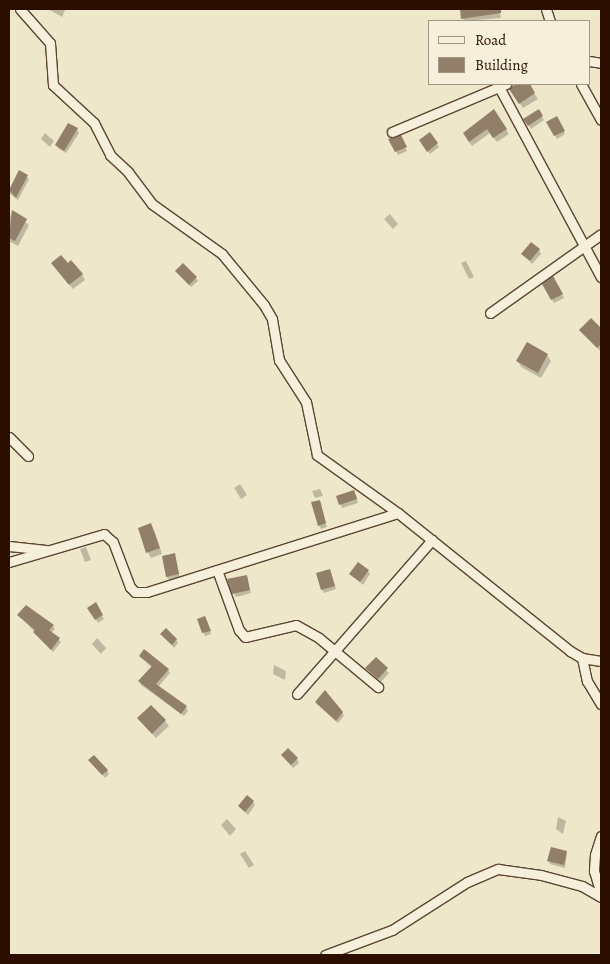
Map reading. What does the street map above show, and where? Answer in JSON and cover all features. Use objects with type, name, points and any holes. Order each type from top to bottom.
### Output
[{"type":"street","points":[[20,9],[50,43],[53,85],[94,123],[110,155],[128,172],[152,204],[222,254],[264,305],[273,325],[279,360],[306,402],[317,455],[398,513],[582,658],[601,661]]},
{"type":"street","points":[[392,132],[502,85],[601,277]]},
{"type":"street","points":[[582,85],[601,120]]},
{"type":"street","points":[[490,313],[601,234]]},
{"type":"street","points":[[9,437],[28,456]]},
{"type":"street","points":[[9,562],[104,534],[113,542],[130,587],[140,593],[398,513]]},
{"type":"street","points":[[297,694],[432,540]]},
{"type":"street","points":[[9,546],[49,550]]},
{"type":"street","points":[[217,570],[239,630],[245,637],[296,625],[336,651],[378,687]]},
{"type":"street","points":[[582,658],[587,681],[601,704]]},
{"type":"street","points":[[601,836],[595,854],[594,871],[601,896]]},
{"type":"street","points":[[325,955],[392,930],[467,882],[498,869],[534,873],[582,886],[601,896]]},
{"type":"building","points":[[460,9],[501,9],[501,13],[461,19]]},
{"type":"building","points":[[515,85],[531,85],[535,93],[519,104],[509,89]]},
{"type":"building","points":[[494,109],[507,129],[493,138],[487,129],[469,142],[463,133]]},
{"type":"building","points":[[539,109],[543,116],[528,126],[523,119]]},
{"type":"building","points":[[557,116],[565,131],[554,136],[546,122]]},
{"type":"building","points":[[68,123],[78,128],[64,151],[55,145]]},
{"type":"building","points":[[430,132],[438,143],[427,152],[419,140]]},
{"type":"building","points":[[401,135],[407,147],[395,152],[388,139]]},
{"type":"building","points":[[19,170],[28,175],[16,198],[9,190]]},
{"type":"building","points":[[12,210],[27,219],[15,241],[9,238]]},
{"type":"building","points":[[531,242],[540,249],[530,261],[521,254]]},
{"type":"building","points":[[61,255],[68,263],[71,260],[83,274],[69,285],[51,263]]},
{"type":"building","points":[[183,263],[197,277],[189,285],[175,271]]},
{"type":"building","points":[[553,276],[563,294],[551,300],[542,284]]},
{"type":"building","points":[[591,318],[601,328],[601,344],[597,348],[579,330]]},
{"type":"building","points":[[527,342],[548,354],[538,373],[516,361]]},
{"type":"building","points":[[354,490],[357,499],[339,505],[336,496]]},
{"type":"building","points":[[320,500],[326,523],[318,526],[311,502]]},
{"type":"building","points":[[151,523],[160,548],[146,553],[138,528]]},
{"type":"building","points":[[175,553],[179,574],[166,577],[162,556]]},
{"type":"building","points":[[358,562],[369,570],[360,582],[349,574]]},
{"type":"building","points":[[330,569],[335,586],[321,590],[316,573]]},
{"type":"building","points":[[247,575],[250,590],[232,594],[227,579]]},
{"type":"building","points":[[96,602],[103,615],[95,620],[87,608]]},
{"type":"building","points":[[26,605],[54,625],[49,630],[60,638],[51,650],[33,632],[35,630],[17,615]]},
{"type":"building","points":[[205,616],[211,631],[202,633],[197,619]]},
{"type":"building","points":[[166,628],[177,639],[172,645],[160,634]]},
{"type":"building","points":[[144,649],[169,669],[156,684],[187,706],[181,714],[138,681],[152,666],[139,656]]},
{"type":"building","points":[[376,657],[388,668],[378,679],[365,668]]},
{"type":"building","points":[[325,690],[343,712],[336,721],[315,702]]},
{"type":"building","points":[[151,705],[166,720],[152,734],[137,718]]},
{"type":"building","points":[[288,748],[298,758],[291,765],[281,755]]},
{"type":"building","points":[[94,755],[108,770],[102,775],[88,760]]},
{"type":"building","points":[[247,795],[254,801],[245,812],[238,806]]},
{"type":"building","points":[[551,847],[567,851],[564,865],[547,861]]}]
